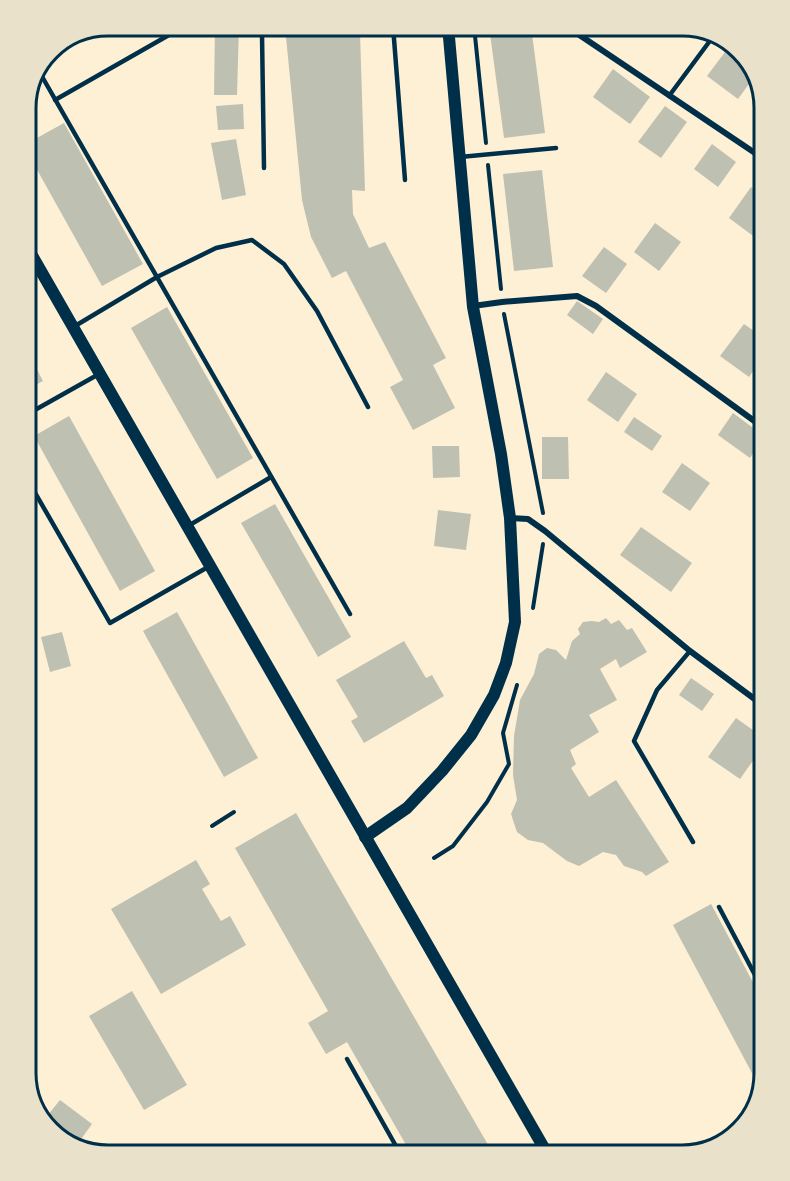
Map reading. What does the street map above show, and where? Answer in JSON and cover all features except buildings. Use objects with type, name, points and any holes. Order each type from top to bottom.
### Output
[{"type":"main road","points":[[365,837],[407,808],[442,771],[471,735],[494,695],[506,663],[515,622],[510,518],[501,454],[473,307],[449,36]]},
{"type":"main road","points":[[36,264],[542,1145]]},
{"type":"street","points":[[581,36],[754,152]]},
{"type":"street","points":[[473,307],[502,302],[577,296],[596,306],[754,420]]},
{"type":"street","points":[[510,518],[528,519],[545,531],[690,651],[754,698]]},
{"type":"lane","points":[[55,100],[167,36]]},
{"type":"lane","points":[[262,36],[264,168]]},
{"type":"lane","points":[[394,36],[405,180]]},
{"type":"lane","points":[[669,96],[709,42]]},
{"type":"lane","points":[[42,77],[350,614]]},
{"type":"lane","points":[[460,157],[556,148]]},
{"type":"lane","points":[[72,327],[157,277],[216,248],[252,240],[284,264],[317,311],[368,407]]},
{"type":"lane","points":[[36,409],[99,374]]},
{"type":"lane","points":[[187,526],[271,477]]},
{"type":"lane","points":[[36,494],[110,623],[210,566]]},
{"type":"lane","points":[[690,651],[657,690],[634,741],[693,842]]},
{"type":"lane","points":[[719,907],[754,972]]},
{"type":"lane","points":[[347,1059],[395,1145]]},
{"type":"path","points":[[212,826],[234,812]]}]
